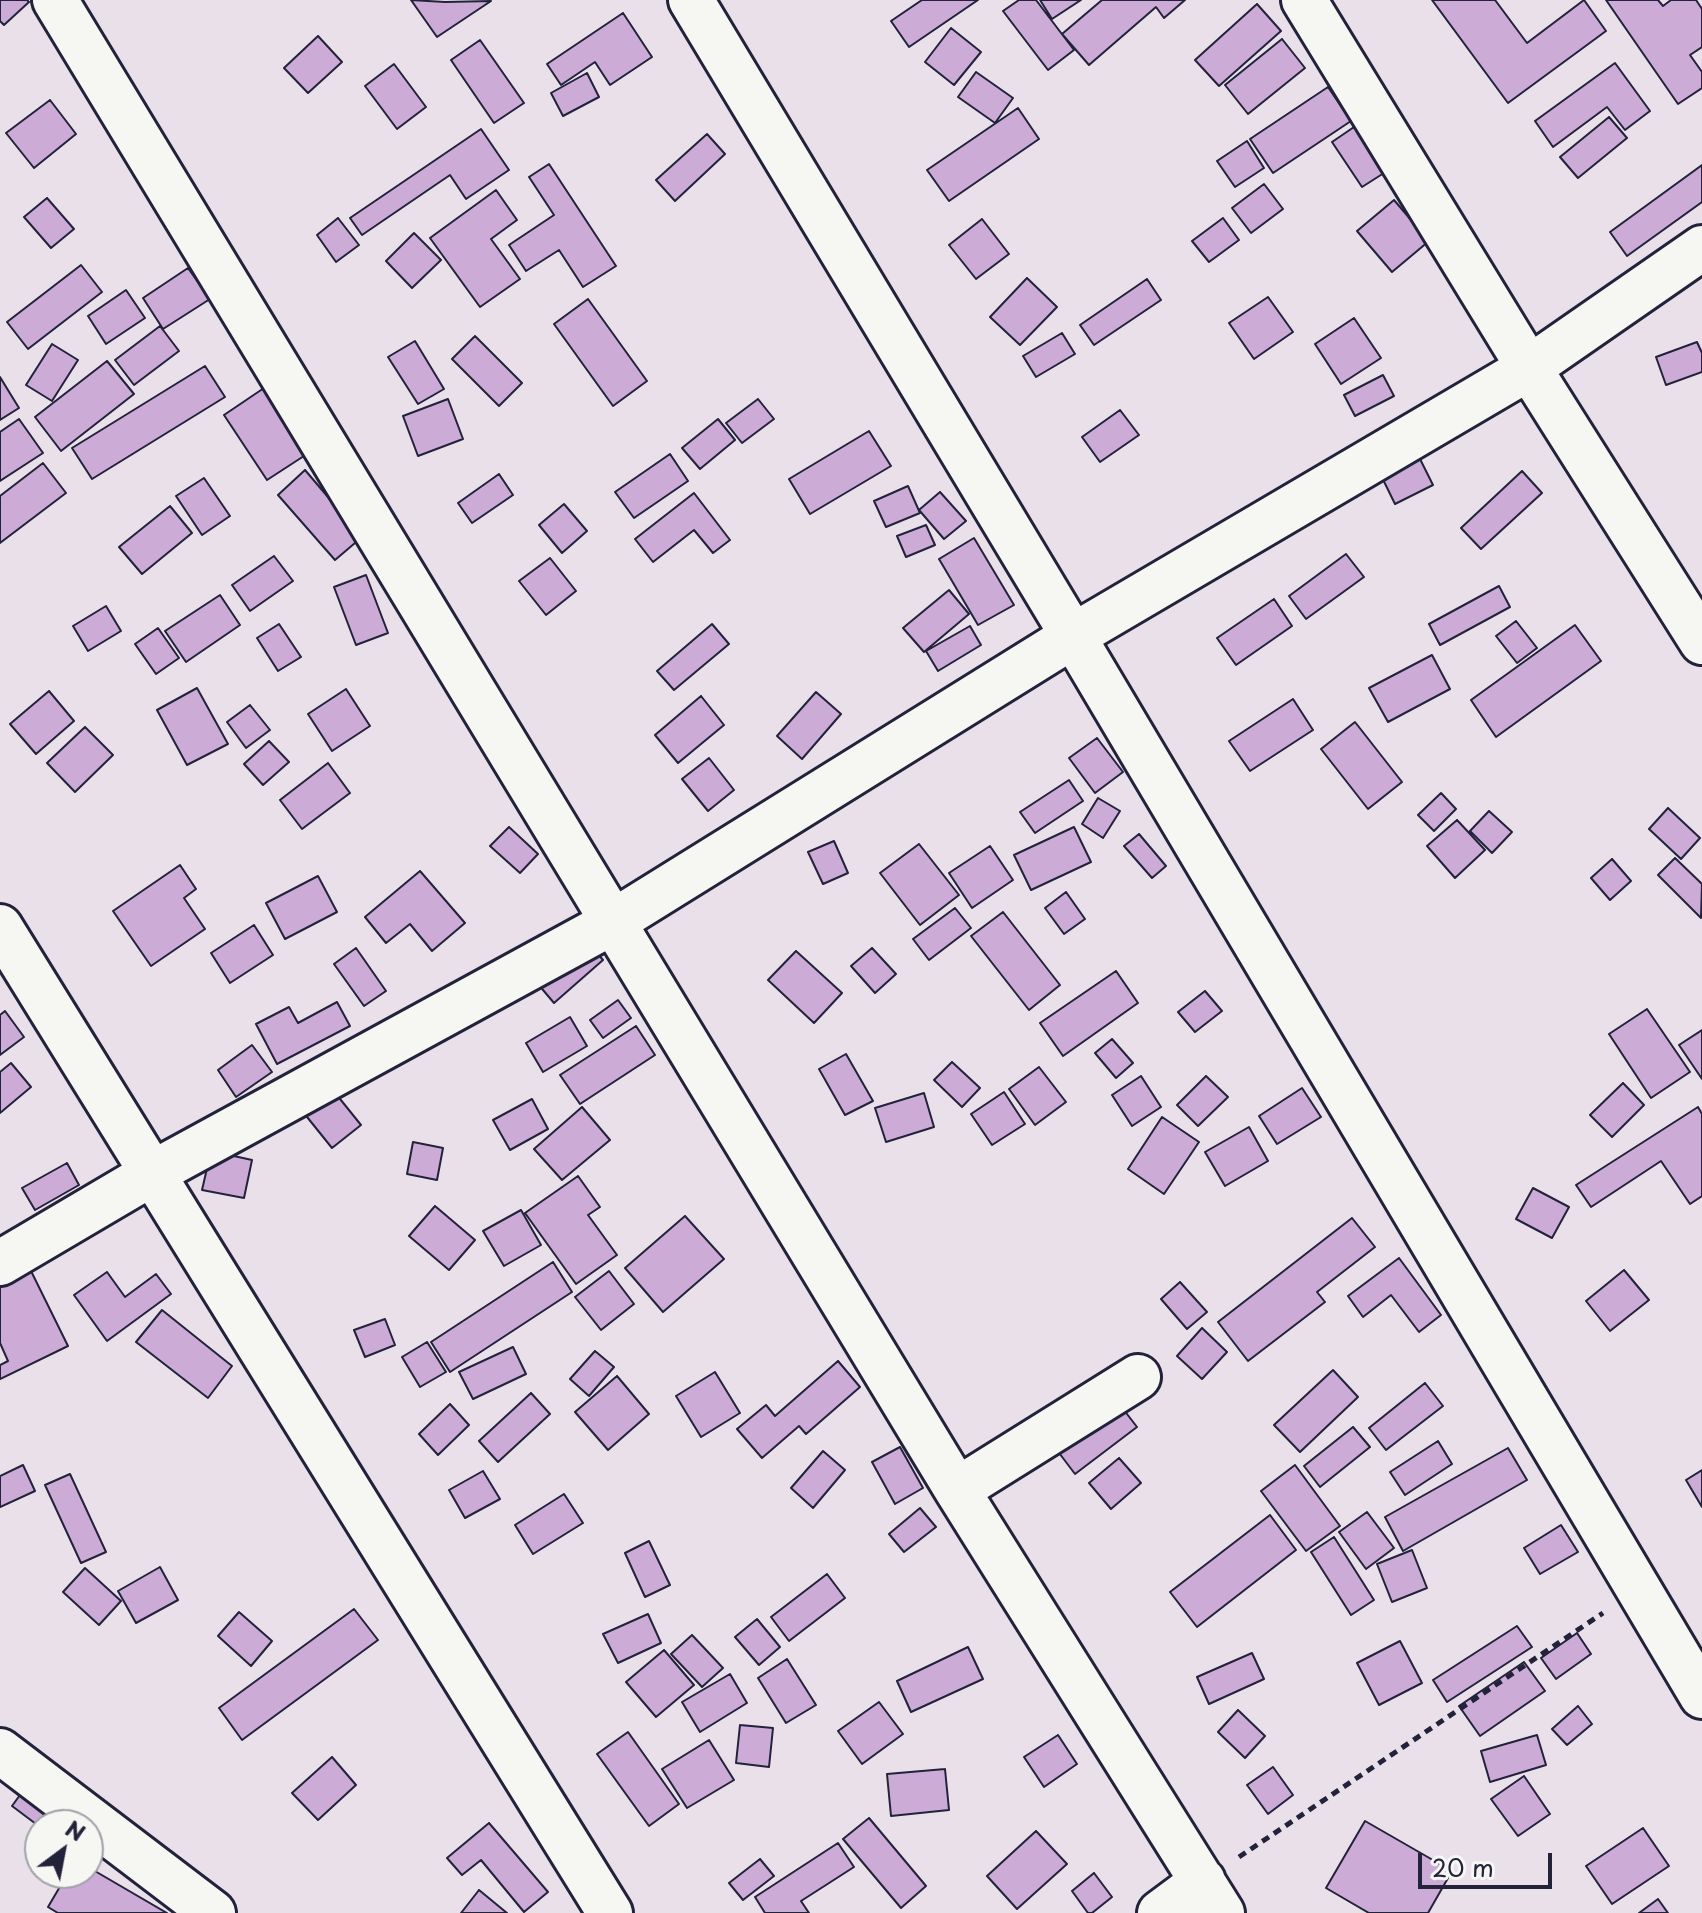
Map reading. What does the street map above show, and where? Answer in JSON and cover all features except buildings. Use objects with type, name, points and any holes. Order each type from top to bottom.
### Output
[{"type":"street","points":[[55,0],[957,1490],[1213,1897],[1160,1913]]},
{"type":"street","points":[[691,0],[1073,636],[1702,1696]]},
{"type":"street","points":[[1304,0],[1529,368],[1702,642]]},
{"type":"street","points":[[0,1263],[151,1174],[613,922],[1073,636],[1529,368],[1702,248]]},
{"type":"street","points":[[0,927],[610,1913]]},
{"type":"street","points":[[957,1490],[1138,1377]]},
{"type":"street","points":[[0,1751],[213,1913]]},
{"type":"path","points":[[1213,1897],[1637,1590]]}]
